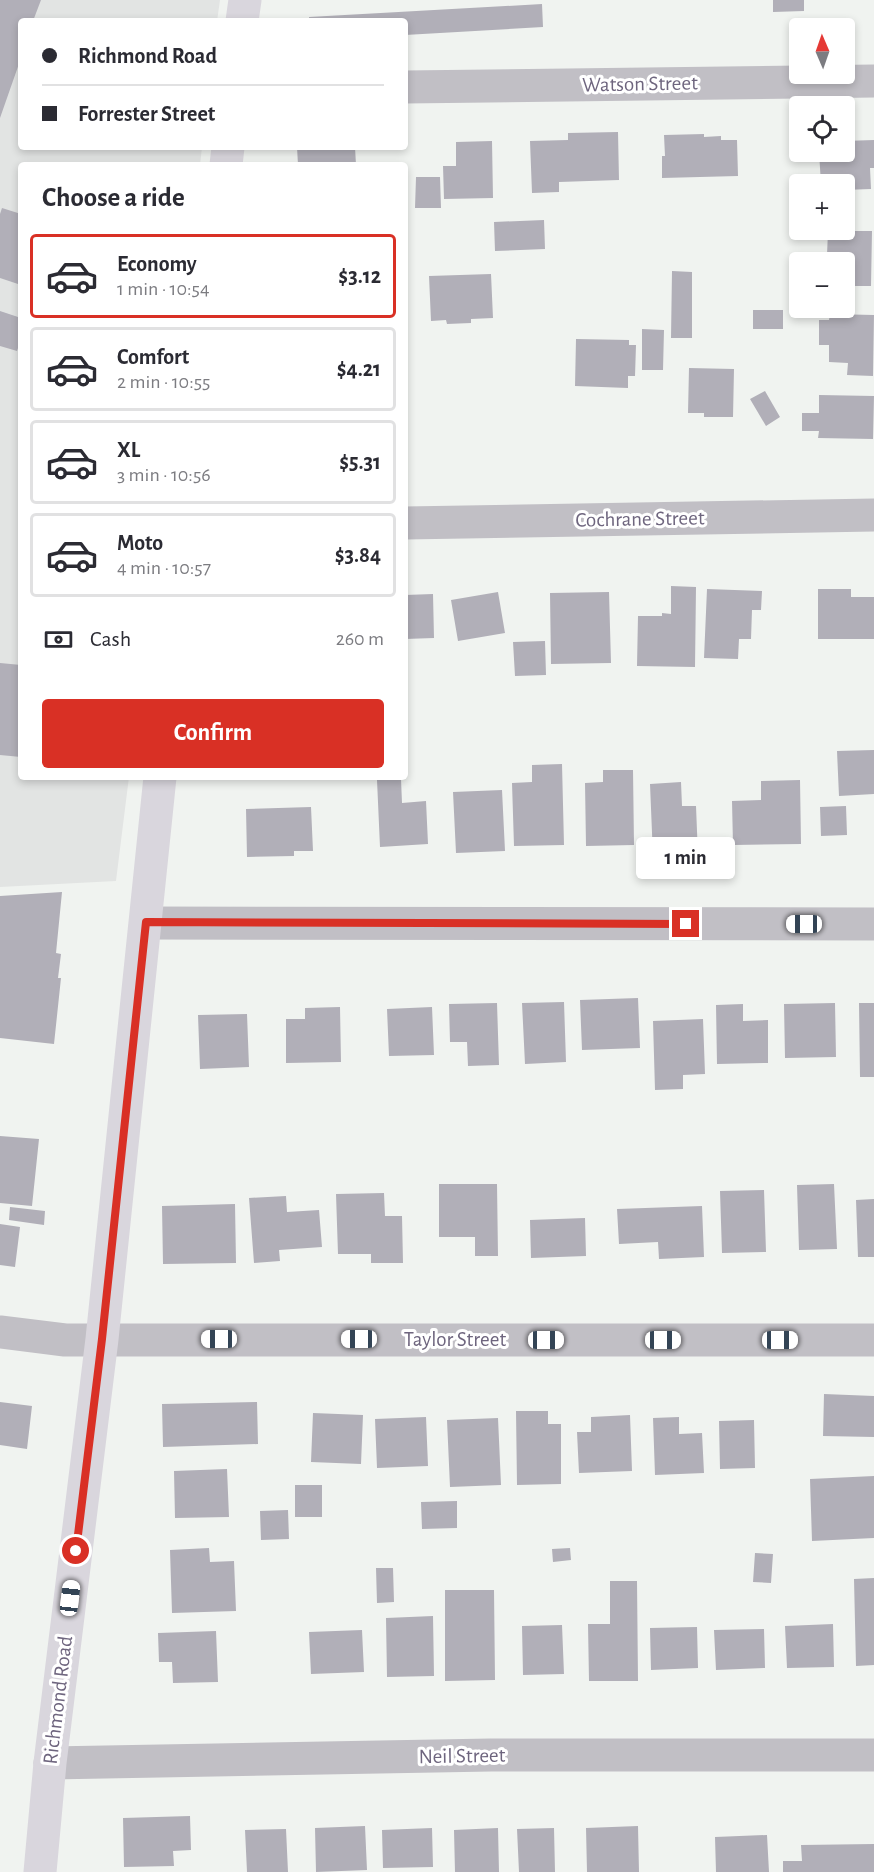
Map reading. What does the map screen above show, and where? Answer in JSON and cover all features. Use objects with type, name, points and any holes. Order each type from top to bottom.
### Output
[{"type":"main road","points":[[242,18],[245,0]]},
{"type":"main road","name":"Richmond Road","points":[[40,1872],[50,1763],[102,1339],[160,780]]},
{"type":"street","name":"Watson Street","points":[[408,87],[874,81]]},
{"type":"street","name":"Cochrane Street","points":[[408,523],[874,515]]},
{"type":"street","points":[[146,922],[874,924]]},
{"type":"street","name":"Taylor Street","points":[[0,1332],[65,1340],[874,1340]]},
{"type":"street","name":"Neil Street","points":[[50,1763],[491,1755],[874,1755]]},
{"type":"shaded area","points":[[0,0],[220,0],[217,18],[18,18],[18,150],[202,150],[200,162],[18,162],[18,780],[129,780],[116,881],[0,887]]},
{"type":"building","points":[[0,0],[41,0],[34,18],[18,18],[18,67],[0,118]]},
{"type":"building","points":[[773,0],[804,0],[804,11],[773,12]]},
{"type":"building","points":[[542,4],[543,27],[408,35],[408,18],[309,17]]},
{"type":"building","points":[[618,132],[619,180],[559,182],[559,192],[532,193],[530,141],[568,140],[568,133]]},
{"type":"building","points":[[704,134],[704,137],[721,136],[721,140],[737,140],[738,176],[662,178],[662,156],[665,156],[664,135]]},
{"type":"building","points":[[874,140],[874,168],[870,168],[871,189],[855,190],[855,174],[820,174],[820,162],[855,162],[855,141]]},
{"type":"building","points":[[492,141],[493,198],[444,199],[443,166],[456,166],[456,142]]},
{"type":"building","points":[[297,150],[355,150],[356,162],[298,162]]},
{"type":"building","points":[[416,177],[440,177],[441,208],[415,208]]},
{"type":"building","points":[[2,208],[18,213],[18,284],[0,278],[0,214]]},
{"type":"building","points":[[544,220],[545,249],[495,251],[494,222]]},
{"type":"building","points":[[855,231],[872,231],[871,286],[855,286],[855,252],[827,252],[828,240],[855,240]]},
{"type":"building","points":[[672,271],[692,272],[692,338],[671,338]]},
{"type":"building","points":[[491,274],[493,318],[471,319],[471,323],[447,324],[446,320],[431,321],[429,276]]},
{"type":"building","points":[[753,310],[783,310],[783,329],[753,329]]},
{"type":"building","points":[[0,311],[18,317],[18,348],[17,351],[0,346]]},
{"type":"building","points":[[855,315],[874,315],[873,376],[847,375],[848,363],[829,362],[829,345],[819,345],[819,320],[829,320],[829,318],[855,318]]},
{"type":"building","points":[[642,329],[664,330],[663,370],[642,370]]},
{"type":"building","points":[[576,339],[629,340],[629,345],[636,345],[635,376],[628,376],[628,388],[575,386]]},
{"type":"building","points":[[689,368],[734,369],[733,417],[704,417],[704,413],[688,413]]},
{"type":"building","points":[[765,391],[780,417],[766,426],[750,399]]},
{"type":"building","points":[[819,395],[874,396],[873,439],[818,438],[819,431],[802,431],[802,413],[819,413]]},
{"type":"building","points":[[671,586],[696,587],[695,667],[637,666],[638,616],[671,614]]},
{"type":"building","points":[[707,589],[762,591],[761,610],[752,610],[751,639],[739,639],[738,659],[704,658]]},
{"type":"building","points":[[818,589],[851,589],[851,597],[874,597],[874,639],[818,639]]},
{"type":"building","points":[[498,592],[505,633],[458,641],[451,600]]},
{"type":"building","points":[[609,592],[611,663],[551,664],[550,593]]},
{"type":"building","points":[[433,594],[434,638],[408,639],[408,595]]},
{"type":"building","points":[[545,641],[546,675],[515,676],[513,642]]},
{"type":"building","points":[[0,663],[18,665],[18,757],[0,755]]},
{"type":"building","points":[[874,750],[874,794],[839,796],[837,751]]},
{"type":"building","points":[[562,764],[564,845],[514,846],[512,783],[532,782],[532,765]]},
{"type":"building","points":[[603,770],[633,770],[634,845],[586,846],[585,783],[603,782]]},
{"type":"building","points":[[377,780],[401,780],[402,803],[426,801],[428,844],[380,847]]},
{"type":"building","points":[[800,780],[801,844],[733,845],[732,801],[761,800],[761,781]]},
{"type":"building","points":[[681,782],[682,806],[696,806],[698,856],[653,857],[650,784]]},
{"type":"building","points":[[502,790],[505,851],[456,853],[453,792]]},
{"type":"building","points":[[846,806],[847,835],[821,836],[820,807]]},
{"type":"building","points":[[311,807],[313,851],[294,851],[294,856],[247,857],[246,809]]},
{"type":"building","points":[[62,892],[56,953],[61,954],[58,978],[61,978],[54,1044],[0,1038],[0,896]]},
{"type":"building","points":[[638,998],[640,1048],[582,1050],[580,1000]]},
{"type":"building","points":[[564,1002],[566,1062],[525,1064],[522,1003]]},
{"type":"building","points":[[497,1003],[499,1065],[468,1066],[467,1042],[450,1042],[449,1004]]},
{"type":"building","points":[[835,1003],[836,1057],[785,1058],[784,1004]]},
{"type":"building","points":[[859,1003],[874,1003],[874,1077],[860,1077]]},
{"type":"building","points":[[743,1004],[743,1021],[768,1020],[768,1063],[717,1064],[716,1005]]},
{"type":"building","points":[[340,1007],[341,1062],[286,1063],[286,1019],[305,1019],[305,1008]]},
{"type":"building","points":[[432,1007],[434,1055],[389,1056],[387,1009]]},
{"type":"building","points":[[247,1014],[249,1067],[200,1069],[198,1015]]},
{"type":"building","points":[[703,1019],[705,1074],[683,1075],[683,1089],[655,1090],[653,1021]]},
{"type":"building","points":[[0,1136],[39,1139],[32,1206],[0,1203]]},
{"type":"building","points":[[439,1184],[497,1184],[498,1256],[475,1256],[475,1237],[439,1237]]},
{"type":"building","points":[[834,1184],[837,1249],[799,1250],[797,1185]]},
{"type":"building","points":[[764,1190],[766,1252],[722,1253],[720,1191]]},
{"type":"building","points":[[384,1193],[385,1216],[402,1216],[403,1263],[371,1263],[371,1254],[338,1254],[336,1194]]},
{"type":"building","points":[[286,1196],[287,1212],[319,1210],[322,1247],[279,1250],[280,1261],[254,1263],[249,1198]]},
{"type":"building","points":[[874,1199],[874,1257],[858,1257],[856,1200]]},
{"type":"building","points":[[235,1204],[236,1263],[163,1264],[162,1206]]},
{"type":"building","points":[[702,1206],[704,1257],[659,1259],[658,1242],[619,1244],[617,1209]]},
{"type":"building","points":[[10,1207],[45,1211],[44,1225],[9,1220]]},
{"type":"building","points":[[585,1218],[586,1256],[531,1258],[530,1220]]},
{"type":"building","points":[[0,1224],[20,1227],[15,1267],[0,1265]]},
{"type":"building","points":[[824,1394],[874,1396],[874,1437],[823,1436]]},
{"type":"building","points":[[0,1402],[32,1406],[27,1449],[0,1445]]},
{"type":"building","points":[[257,1402],[258,1444],[163,1447],[162,1404]]},
{"type":"building","points":[[516,1411],[548,1411],[548,1424],[561,1424],[561,1484],[517,1485]]},
{"type":"building","points":[[313,1413],[363,1415],[361,1464],[311,1462]]},
{"type":"building","points":[[630,1415],[632,1471],[579,1473],[577,1432],[591,1432],[591,1417]]},
{"type":"building","points":[[426,1417],[428,1466],[377,1468],[375,1419]]},
{"type":"building","points":[[679,1417],[679,1434],[702,1433],[704,1473],[655,1475],[653,1418]]},
{"type":"building","points":[[498,1418],[501,1485],[450,1487],[447,1420]]},
{"type":"building","points":[[754,1420],[755,1468],[720,1469],[719,1421]]},
{"type":"building","points":[[227,1469],[229,1517],[175,1518],[174,1471]]},
{"type":"building","points":[[874,1476],[874,1538],[812,1541],[810,1479]]},
{"type":"building","points":[[295,1485],[322,1485],[322,1517],[295,1517]]},
{"type":"building","points":[[457,1501],[457,1528],[422,1529],[421,1502]]},
{"type":"building","points":[[288,1510],[289,1539],[261,1540],[260,1511]]},
{"type":"building","points":[[209,1548],[210,1562],[234,1561],[236,1611],[172,1613],[170,1550]]},
{"type":"building","points":[[570,1548],[571,1560],[553,1562],[552,1549]]},
{"type":"building","points":[[755,1553],[773,1554],[771,1583],[753,1582]]},
{"type":"building","points":[[376,1568],[393,1568],[394,1602],[377,1603]]},
{"type":"building","points":[[874,1578],[874,1665],[856,1666],[854,1579]]},
{"type":"building","points":[[610,1581],[637,1581],[638,1681],[589,1681],[588,1624],[610,1624]]},
{"type":"building","points":[[445,1590],[494,1590],[495,1680],[445,1681]]},
{"type":"building","points":[[433,1616],[434,1676],[387,1677],[386,1618]]},
{"type":"building","points":[[833,1624],[834,1667],[787,1668],[785,1626]]},
{"type":"building","points":[[562,1625],[564,1674],[523,1675],[522,1626]]},
{"type":"building","points":[[697,1627],[698,1668],[651,1670],[650,1628]]},
{"type":"building","points":[[764,1629],[765,1668],[716,1670],[714,1630]]},
{"type":"building","points":[[362,1630],[364,1672],[311,1674],[309,1632]]},
{"type":"building","points":[[216,1631],[218,1682],[173,1683],[172,1662],[159,1662],[158,1633]]},
{"type":"building","points":[[190,1816],[191,1850],[173,1851],[174,1866],[124,1867],[123,1818]]},
{"type":"building","points":[[365,1826],[367,1870],[316,1872],[315,1828]]},
{"type":"building","points":[[638,1826],[639,1872],[587,1872],[586,1828]]},
{"type":"building","points":[[432,1828],[433,1867],[383,1868],[382,1830]]},
{"type":"building","points":[[498,1828],[499,1872],[455,1872],[454,1830]]},
{"type":"building","points":[[554,1828],[555,1872],[519,1872],[517,1829]]},
{"type":"building","points":[[286,1829],[288,1872],[247,1872],[245,1830]]},
{"type":"building","points":[[767,1835],[769,1872],[716,1872],[715,1837]]},
{"type":"building","points":[[874,1844],[874,1872],[783,1872],[783,1861],[802,1861],[801,1845]]},
{"type":"route","points":[[76,1551],[102,1339],[146,922],[686,924]]}]
